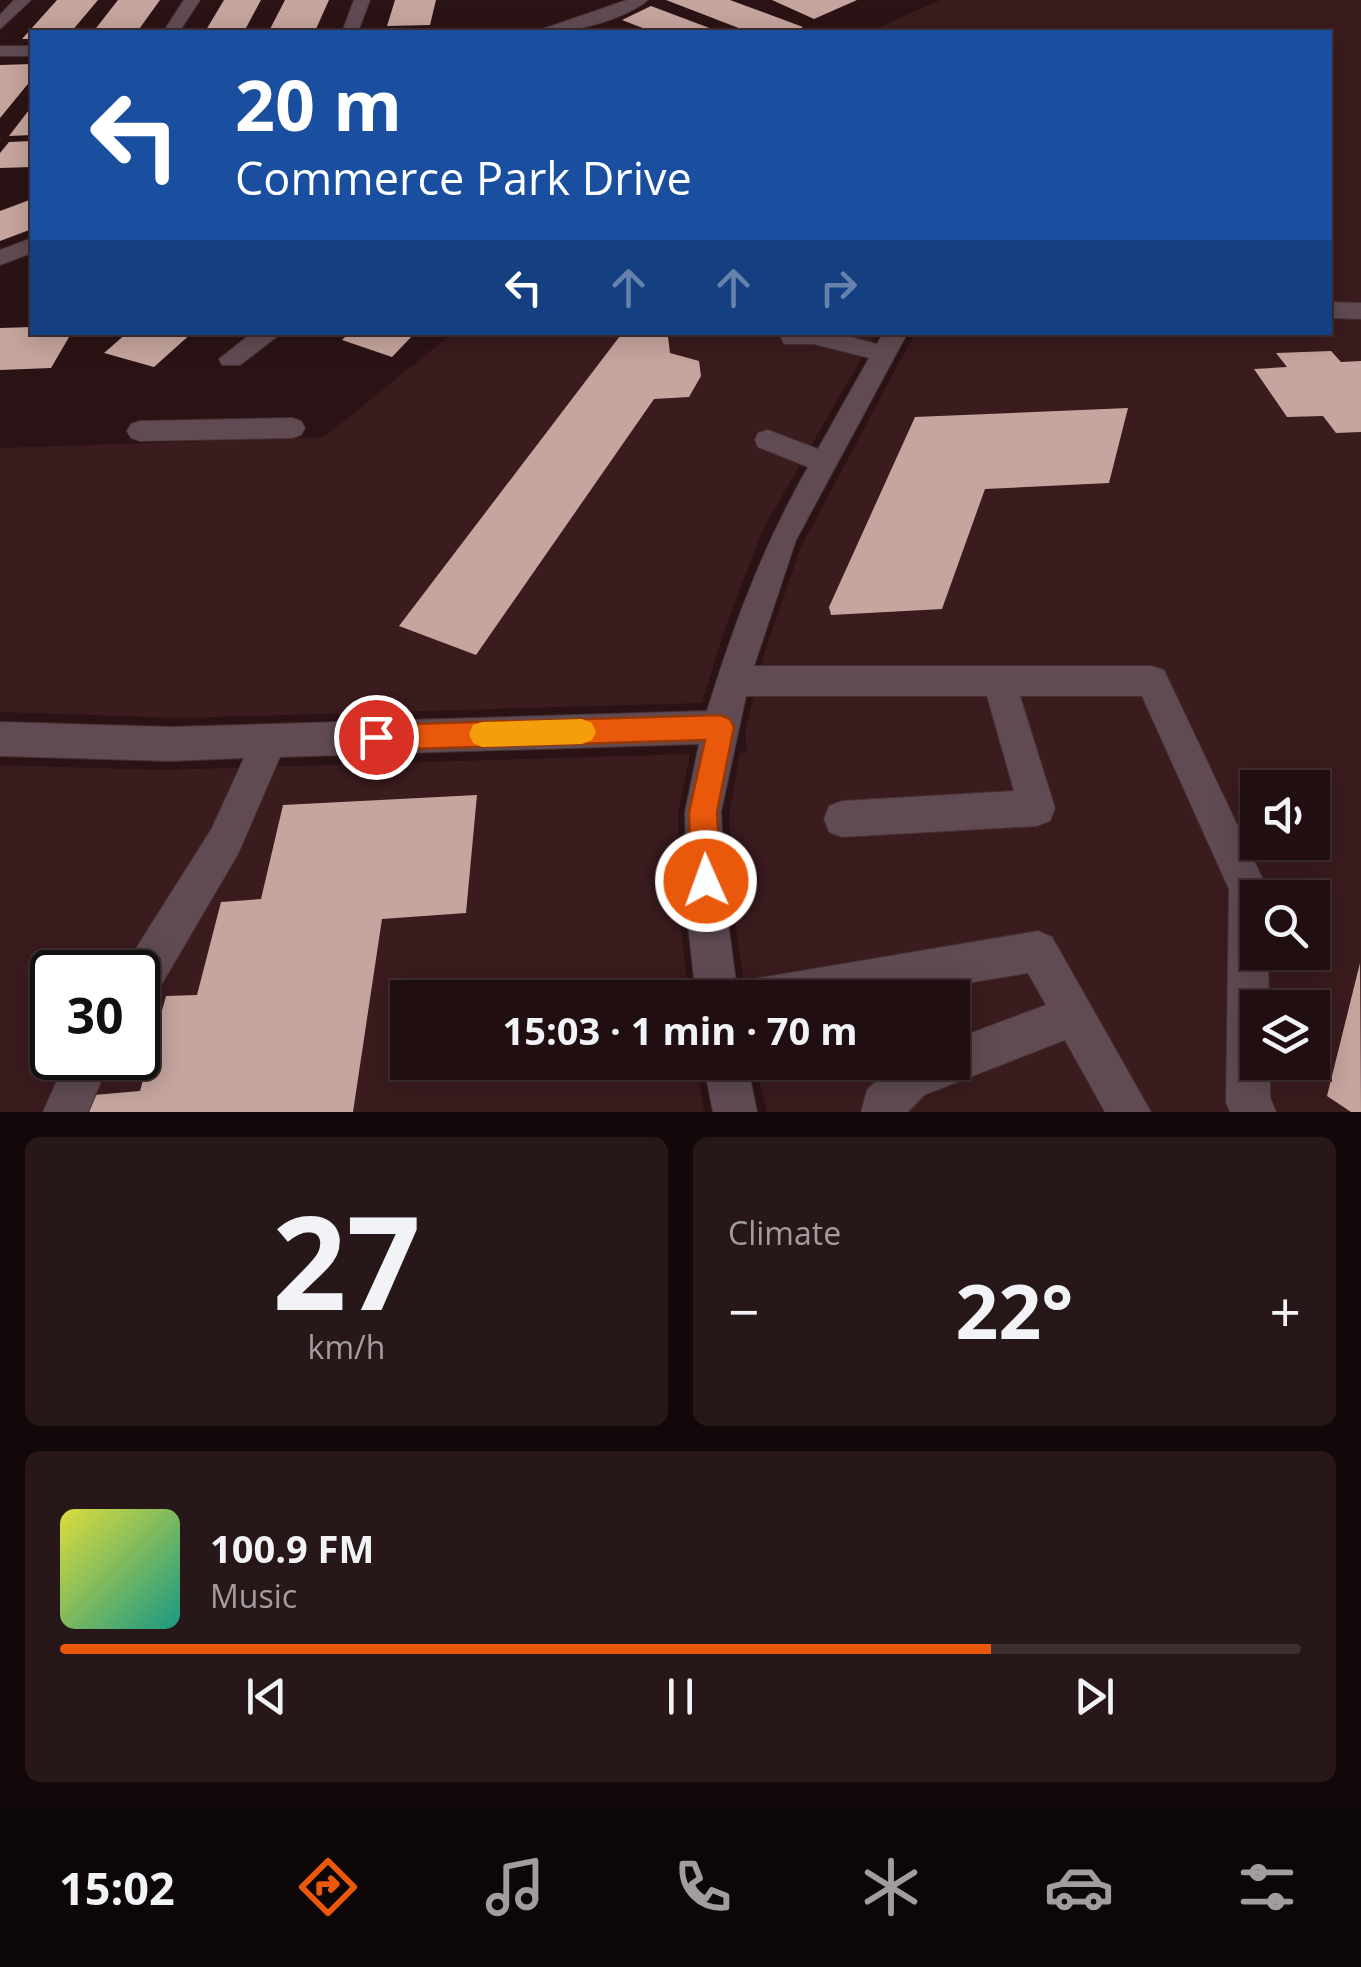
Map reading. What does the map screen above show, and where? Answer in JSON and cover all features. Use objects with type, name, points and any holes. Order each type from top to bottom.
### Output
[{"type":"street","points":[[0,24],[23,0]]},
{"type":"street","points":[[172,30],[192,0]]},
{"type":"street","points":[[351,30],[362,0]]},
{"type":"street","points":[[550,30],[584,22],[640,0]]},
{"type":"street","points":[[584,22],[602,30]]},
{"type":"street","points":[[0,52],[30,51]]},
{"type":"street","points":[[0,258],[30,246]]},
{"type":"street","points":[[1332,310],[1361,311]]},
{"type":"street","points":[[231,359],[267,335]]},
{"type":"street","points":[[715,980],[707,915],[703,812],[720,727],[782,539],[890,343],[807,336]]},
{"type":"street","points":[[140,431],[292,428]]},
{"type":"street","points":[[768,440],[824,462]]},
{"type":"street","points":[[733,680],[1152,681],[1248,888],[1248,1102],[1254,1112]]},
{"type":"street","points":[[842,819],[1038,808],[999,681]]},
{"type":"street","points":[[0,739],[172,744],[720,727]]},
{"type":"street","points":[[159,950],[225,841],[270,740]]},
{"type":"street","points":[[858,980],[1038,951],[1129,1112]]},
{"type":"street","points":[[970,1055],[1075,1014]]},
{"type":"street","points":[[64,1112],[79,1080]]},
{"type":"street","points":[[729,1080],[735,1112]]},
{"type":"street","points":[[883,1112],[883,1106],[909,1080]]},
{"type":"shaded area","points":[[940,0],[1361,0],[1361,1112],[767,1112],[759,1080],[970,1080],[970,980],[744,980],[734,913],[729,816],[740,753],[747,752],[745,732],[765,651],[801,547],[914,335],[1332,335],[1332,30],[872,30]]},
{"type":"shaded area","points":[[451,335],[875,335],[763,529],[723,634],[702,703],[181,718],[0,712],[0,448],[324,437]]},
{"type":"shaded area","points":[[690,754],[678,813],[680,919],[687,980],[390,980],[390,1080],[699,1080],[704,1112],[0,1112],[0,765],[161,770]]},
{"type":"building","points":[[57,0],[98,0],[73,30],[30,30]]},
{"type":"building","points":[[118,0],[160,0],[138,30],[95,30]]},
{"type":"building","points":[[224,0],[261,0],[246,28],[206,30]]},
{"type":"building","points":[[285,0],[329,0],[316,29],[270,30]]},
{"type":"building","points":[[395,0],[436,0],[430,25],[387,26]]},
{"type":"building","points":[[666,0],[730,0],[803,27],[744,30]]},
{"type":"building","points":[[772,0],[857,0],[814,19]]},
{"type":"building","points":[[651,6],[715,30],[648,30],[622,20]]},
{"type":"building","points":[[30,64],[30,81],[0,118],[0,65]]},
{"type":"building","points":[[30,109],[30,135],[9,136]]},
{"type":"building","points":[[30,141],[30,167],[0,168],[0,153],[9,142]]},
{"type":"building","points":[[30,200],[30,230],[0,241],[0,211]]},
{"type":"building","points":[[30,327],[30,335],[70,335],[51,368],[0,370],[0,328]]},
{"type":"building","points":[[125,335],[190,335],[154,367],[104,353]]},
{"type":"building","points":[[347,335],[413,335],[392,357],[342,340]]},
{"type":"building","points":[[621,335],[677,335],[668,337],[670,353],[699,361],[701,376],[689,397],[654,399],[476,655],[399,626]]},
{"type":"building","points":[[1331,351],[1341,362],[1361,361],[1361,432],[1336,433],[1323,416],[1287,417],[1254,369],[1287,367],[1276,353]]},
{"type":"building","points":[[1128,408],[1109,483],[985,489],[942,609],[831,615],[829,607],[915,417]]},
{"type":"building","points":[[477,795],[466,913],[382,919],[353,1112],[89,1112],[94,1095],[140,1091],[143,1080],[160,1080],[160,1018],[166,996],[197,995],[221,902],[261,899],[283,805]]},
{"type":"building","points":[[1360,963],[1361,1112],[1351,1112],[1327,1096]]},
{"type":"slow traffic","points":[[482,734],[582,732]]},
{"type":"route","points":[[376,737],[720,727],[703,812],[706,881]]}]
